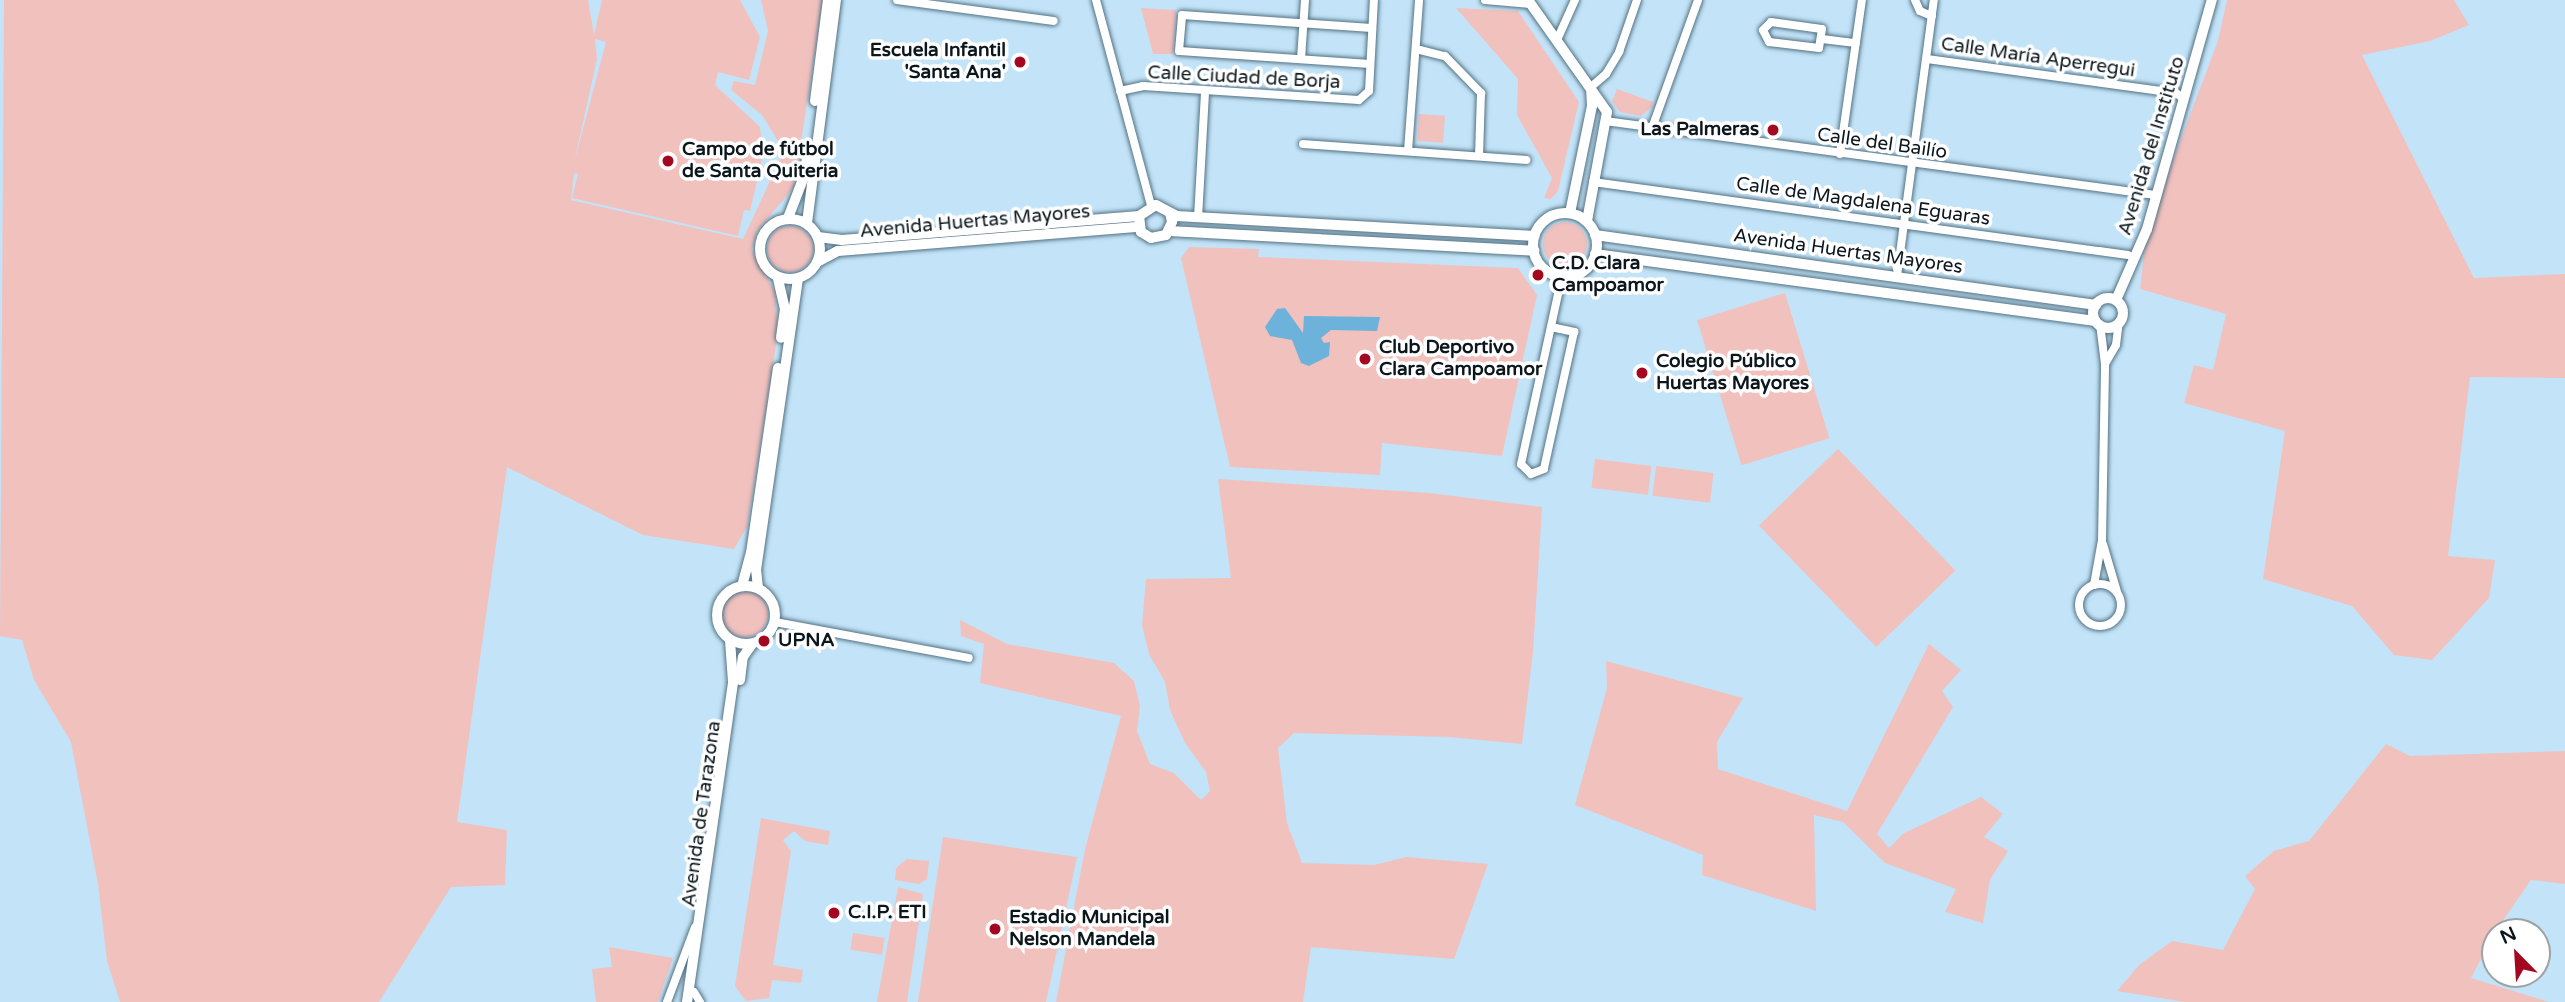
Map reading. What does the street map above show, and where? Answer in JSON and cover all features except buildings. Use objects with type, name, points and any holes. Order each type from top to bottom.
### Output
[{"type":"street","points":[[788,218],[805,174],[828,0]]},
{"type":"street","points":[[807,223],[836,0]]},
{"type":"street","points":[[897,0],[1054,21]]},
{"type":"street","points":[[1096,0],[1151,205]]},
{"type":"street","points":[[1301,59],[1306,0]]},
{"type":"street","points":[[1372,28],[1182,15],[1179,51],[1370,64],[1374,0]]},
{"type":"street","points":[[1408,151],[1419,0]]},
{"type":"street","points":[[1485,0],[1529,2],[1607,112],[1587,221]]},
{"type":"street","points":[[1557,40],[1575,0]]},
{"type":"street","points":[[1591,87],[1606,75],[1619,52],[1637,0]]},
{"type":"street","points":[[1653,128],[1698,0]]},
{"type":"street","points":[[1840,154],[1862,0]]},
{"type":"street","points":[[1915,0],[1920,11],[1932,16]]},
{"type":"street","points":[[1897,276],[1934,0]]},
{"type":"street","name":"Avenida del Instituto","points":[[2116,300],[2132,272],[2212,0]]},
{"type":"street","points":[[1771,22],[1822,29],[1822,39],[1819,48],[1769,42],[1763,30],[1771,22]]},
{"type":"street","points":[[1822,39],[1856,43]]},
{"type":"street","points":[[1416,49],[1445,56],[1481,93],[1479,156]]},
{"type":"street","name":"Calle María Aperregui","points":[[1927,58],[2176,93],[2184,99]]},
{"type":"street","name":"Calle Ciudad de Borja","points":[[1121,91],[1143,86],[1359,100],[1366,97],[1370,64]]},
{"type":"street","points":[[1570,213],[1592,106],[1591,87]]},
{"type":"street","points":[[1199,218],[1205,91]]},
{"type":"street","name":"Calle del Bailío","points":[[1605,121],[2155,195]]},
{"type":"street","points":[[1303,144],[1526,160]]},
{"type":"street","name":"Calle de Magdalena Eguaras","points":[[1593,182],[2128,255]]},
{"type":"street","points":[[1151,205],[1162,206],[1170,214],[1199,218],[1534,236]]},
{"type":"street","points":[[1139,221],[1151,205]]},
{"type":"street","points":[[1570,213],[1587,221],[1595,235],[1595,254],[1583,271],[1562,276],[1544,268],[1534,251],[1534,236],[1552,216],[1570,213]]},
{"type":"street","points":[[1170,214],[1170,231]]},
{"type":"street","points":[[742,586],[758,589],[773,602],[775,622],[762,640],[752,644],[730,640],[718,624],[719,604],[742,586],[751,553],[785,309],[778,279],[762,262],[761,239],[776,222],[788,218],[807,223],[818,237],[817,262],[798,279],[756,570],[758,589]]},
{"type":"street","name":"Avenida Huertas Mayores","points":[[1139,221],[1151,238],[1170,231],[1534,251]]},
{"type":"street","name":"Avenida Huertas Mayores","points":[[818,237],[842,240],[1139,221]]},
{"type":"street","name":"Avenida Huertas Mayores","points":[[817,262],[838,251],[1139,221]]},
{"type":"street","name":"Avenida Huertas Mayores","points":[[1595,235],[2096,304]]},
{"type":"street","name":"Avenida Huertas Mayores","points":[[1595,254],[2098,323]]},
{"type":"street","points":[[1551,327],[1574,332],[1544,469],[1531,474],[1521,464],[1562,276]]},
{"type":"street","points":[[778,279],[798,279]]},
{"type":"street","points":[[2102,540],[2117,592],[2119,615],[2106,626],[2090,624],[2079,603],[2094,585],[2102,540],[2105,364],[2096,304],[2105,298],[2116,300],[2123,310],[2116,345],[2105,364]]},
{"type":"street","points":[[2098,323],[2110,327],[2119,322]]},
{"type":"street","points":[[2094,585],[2117,592]]},
{"type":"street","points":[[775,622],[969,658]]},
{"type":"street","name":"Avenida de Tarazona","points":[[693,1000],[699,915],[733,682],[730,640]]},
{"type":"street","name":"Avenida de Tarazona","points":[[693,1000],[743,657],[752,644]]},
{"type":"street","name":"Avenida de Tarazona","points":[[667,1002],[699,915]]},
{"type":"shaded area","points":[[4,0],[588,0],[594,35],[602,0],[740,0],[760,37],[749,80],[718,72],[715,85],[760,127],[763,155],[750,211],[744,210],[738,236],[572,198],[578,174],[574,173],[571,200],[743,239],[784,151],[762,115],[731,90],[734,81],[755,85],[768,31],[761,0],[823,0],[794,187],[757,231],[752,250],[775,292],[778,333],[747,527],[734,549],[643,535],[507,467],[457,822],[507,830],[505,885],[451,887],[379,1002],[120,1002],[107,961],[98,884],[71,742],[34,680],[22,640],[0,636]],"holes":[[[595,39],[606,42],[574,163],[597,59]]]},
{"type":"shaded area","points":[[2227,0],[2454,0],[2469,25],[2430,41],[2362,55],[2474,278],[2565,274],[2565,378],[2470,377],[2448,556],[2495,560],[2489,598],[2432,660],[2394,655],[2352,606],[2263,579],[2285,431],[2184,403],[2194,365],[2213,370],[2226,314],[2140,289],[2147,229],[2218,41]]},
{"type":"shaded area","points":[[1141,8],[1176,10],[1173,54],[1153,54]]},
{"type":"shaded area","points":[[1456,8],[1518,11],[1579,102],[1558,191],[1551,199],[1544,198],[1552,178],[1517,115],[1518,79]]},
{"type":"shaded area","points":[[1617,89],[1653,102],[1652,107],[1641,116],[1620,112],[1612,101]]},
{"type":"shaded area","points":[[1419,114],[1445,116],[1443,143],[1417,141]]},
{"type":"shaded area","points":[[1565,222],[1574,223],[1581,228],[1586,235],[1586,253],[1581,260],[1574,265],[1565,266],[1556,265],[1549,260],[1544,253],[1543,244],[1544,235],[1549,228],[1556,223]]},
{"type":"shaded area","points":[[790,226],[806,233],[813,249],[806,265],[790,272],[774,265],[767,249],[774,233]]},
{"type":"shaded area","name":"Club Deportivo Clara Campoamor","points":[[1189,247],[1259,249],[1258,257],[1518,268],[1537,295],[1502,456],[1382,443],[1380,475],[1230,467],[1181,258]]},
{"type":"shaded area","points":[[1785,293],[1829,438],[1741,465],[1697,320]]},
{"type":"shaded area","points":[[1838,449],[1955,571],[1876,647],[1759,525]]},
{"type":"shaded area","points":[[1595,459],[1652,466],[1648,495],[1591,488]]},
{"type":"shaded area","points":[[1656,466],[1714,473],[1710,503],[1652,496]]},
{"type":"shaded area","points":[[1218,479],[1429,493],[1542,507],[1533,652],[1522,744],[1449,737],[1294,733],[1278,748],[1287,823],[1302,863],[1374,865],[1406,857],[1488,864],[1454,959],[1311,947],[1303,1002],[1056,1002],[1085,849],[1121,716],[980,683],[984,644],[961,636],[960,620],[1007,644],[1114,663],[1134,681],[1140,706],[1137,731],[1150,764],[1174,773],[1201,800],[1210,791],[1206,772],[1185,743],[1170,710],[1165,682],[1149,654],[1142,625],[1146,579],[1231,578]]},
{"type":"shaded area","points":[[745,591],[761,598],[768,614],[761,630],[745,637],[729,630],[722,614],[729,598]]},
{"type":"shaded area","points":[[1929,644],[1961,670],[1942,691],[1953,707],[1877,834],[1889,848],[1904,833],[1981,797],[2003,814],[1984,837],[2008,851],[1990,880],[1983,923],[1945,912],[1956,889],[1885,863],[1843,822],[1814,815],[1816,911],[1702,875],[1703,855],[1575,805],[1607,688],[1606,661],[1743,698],[1717,742],[1718,769],[1847,811]]},
{"type":"shaded area","points":[[2386,744],[2410,756],[2565,751],[2565,884],[2531,880],[2505,918],[2481,918],[2481,959],[2471,978],[2481,981],[2481,988],[2504,988],[2549,1002],[2185,1002],[2117,991],[2139,965],[2172,941],[2223,950],[2255,889],[2245,876],[2274,851],[2309,841]]},
{"type":"shaded area","points":[[761,818],[830,831],[828,845],[805,841],[794,831],[783,840],[791,851],[773,965],[803,970],[801,983],[772,980],[769,998],[746,1001],[735,986]]},
{"type":"shaded area","name":"Estadio Municipal Nelson Mandela","points":[[943,837],[1077,857],[1046,1002],[918,1002]]},
{"type":"shaded area","points":[[907,859],[929,861],[927,879],[919,884],[895,880],[896,868]]},
{"type":"shaded area","points":[[898,887],[923,894],[907,1002],[877,1002]]},
{"type":"shaded area","points":[[853,933],[885,938],[882,955],[850,950]]},
{"type":"shaded area","points":[[609,947],[673,958],[658,1002],[596,1002],[592,969],[612,967]]},
{"type":"water","points":[[1285,308],[1303,333],[1304,316],[1380,317],[1377,331],[1331,330],[1321,338],[1324,343],[1330,342],[1329,356],[1309,366],[1301,363],[1292,340],[1270,336],[1265,327],[1277,309]]},
{"type":"place","name":"Escuela Infantil 'Santa Ana'","points":[[1020,62]]},
{"type":"place","name":"Las Palmeras","points":[[1773,130]]},
{"type":"place","name":"Campo de fútbol de Santa Quiteria","points":[[668,161]]},
{"type":"place","name":"C.D. Clara Campoamor","points":[[1538,275]]},
{"type":"place","name":"Club Deportivo Clara Campoamor","points":[[1365,359]]},
{"type":"place","name":"Colegio Público Huertas Mayores","points":[[1642,373]]},
{"type":"place","name":"UPNA","points":[[764,641]]},
{"type":"place","name":"C.I.P. ETI","points":[[834,913]]},
{"type":"place","name":"Estadio Municipal Nelson Mandela","points":[[995,929]]}]
